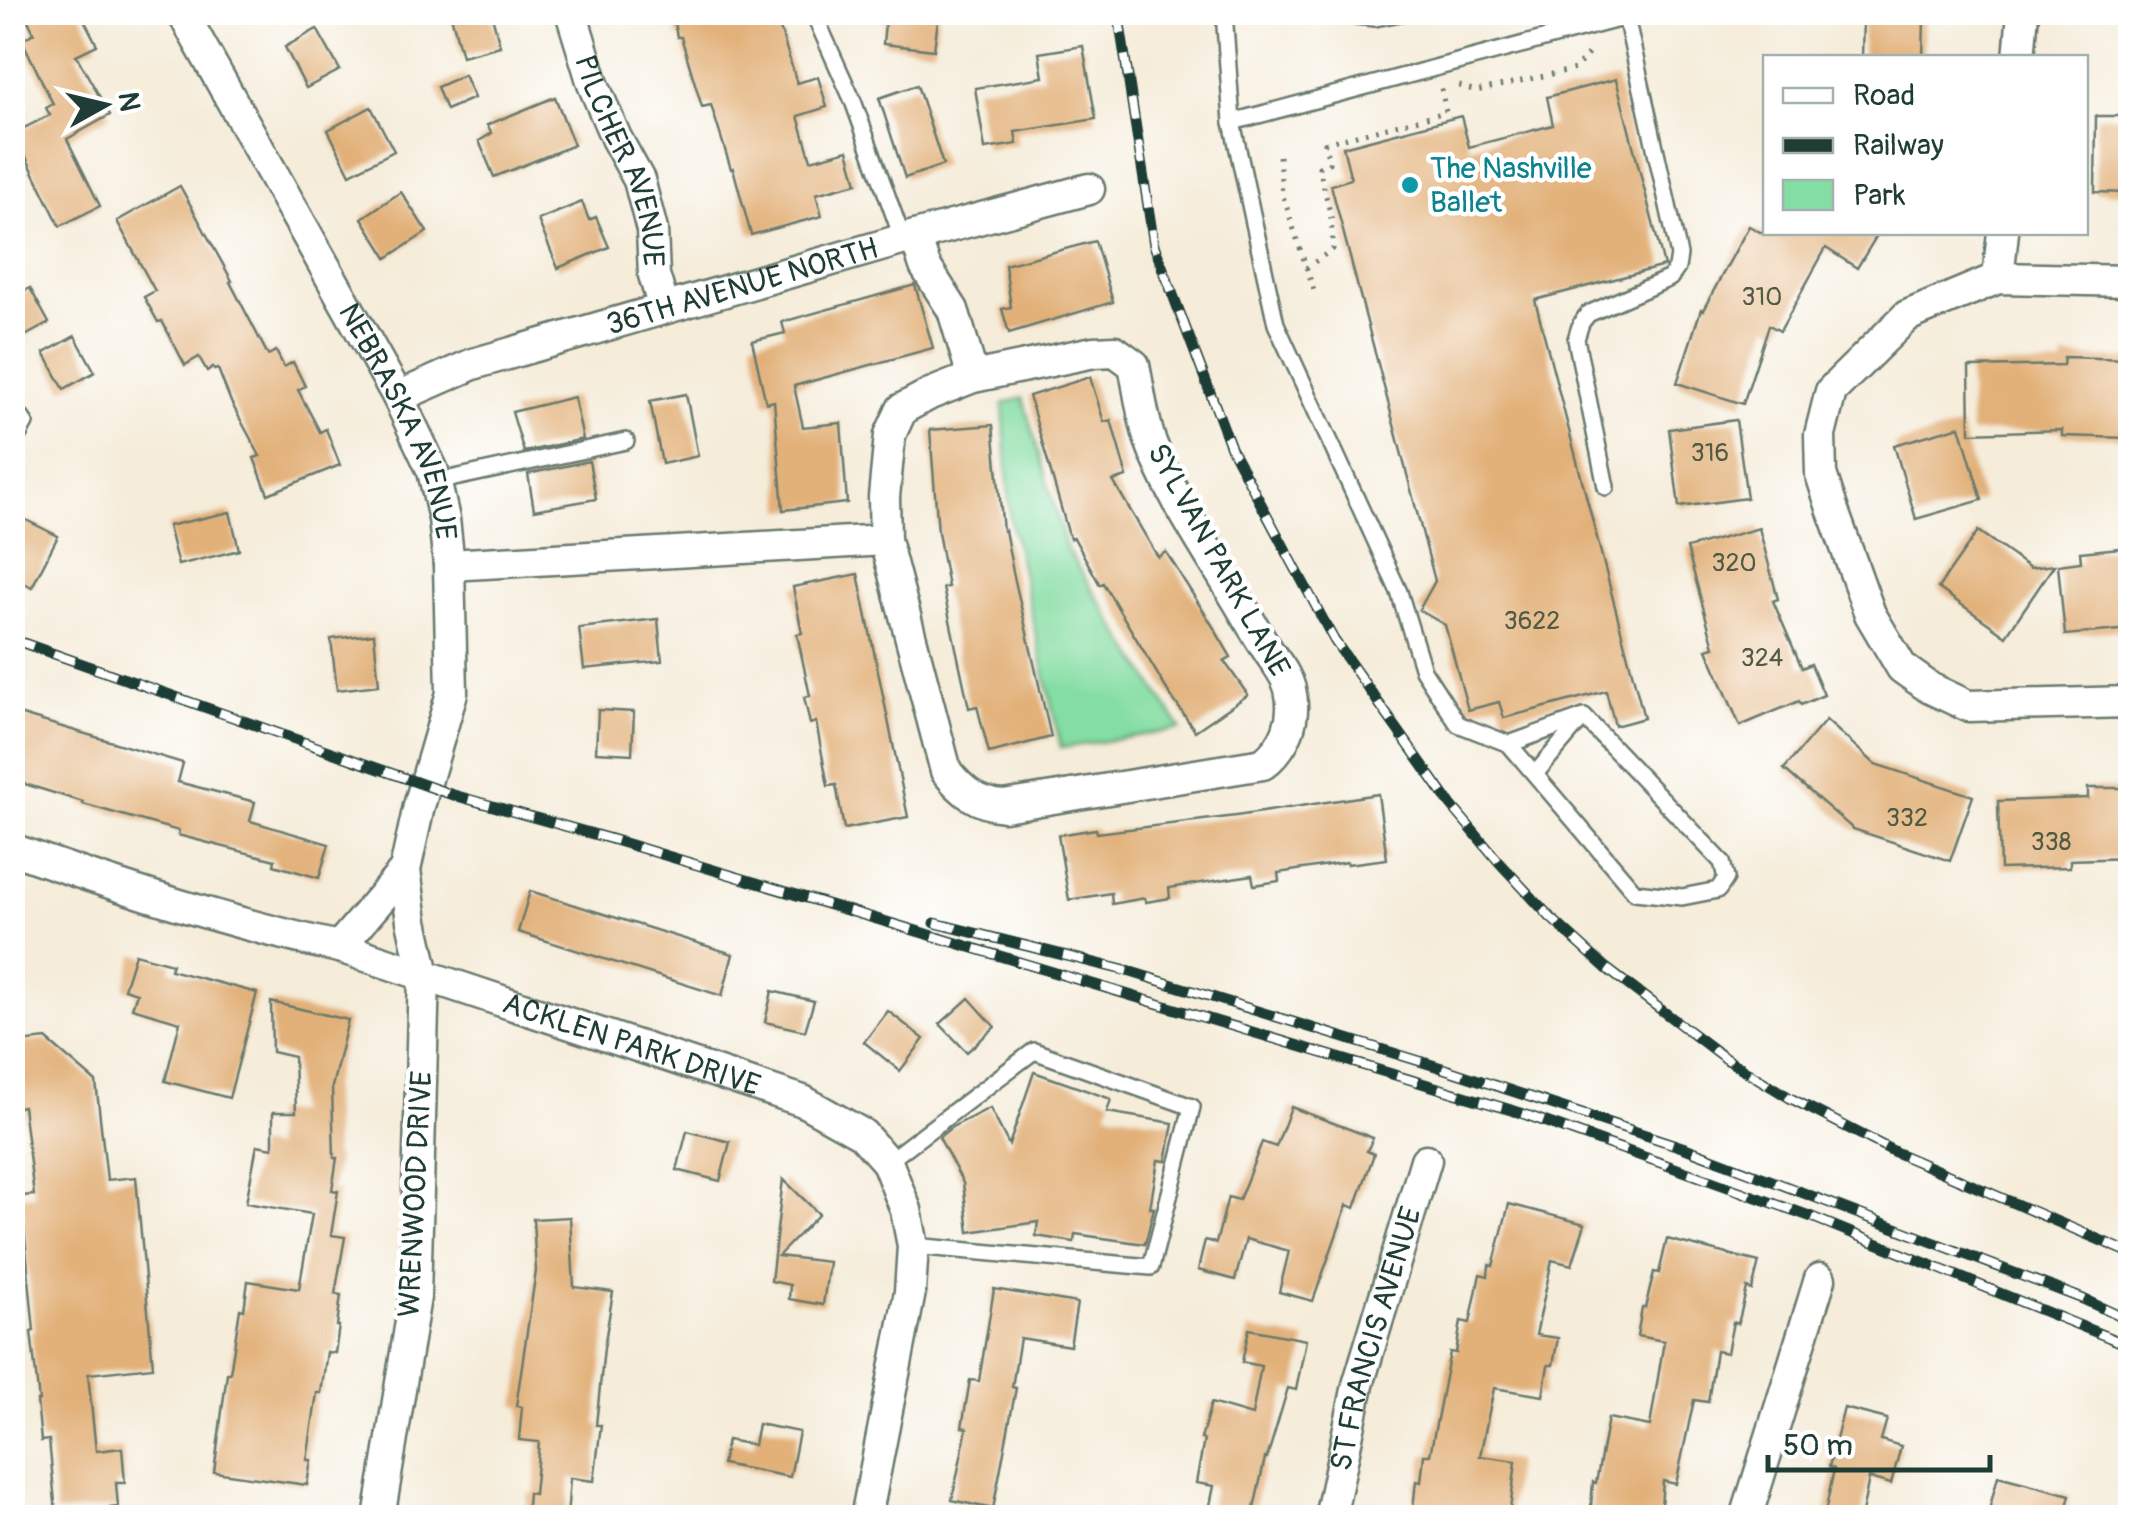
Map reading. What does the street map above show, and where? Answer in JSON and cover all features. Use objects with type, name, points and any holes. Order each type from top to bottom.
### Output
[{"type":"street","name":"NEBRASKA AVENUE","points":[[182,12],[398,397],[436,482],[450,565],[452,693],[418,806],[405,870]]},
{"type":"street","name":"PILCHER AVENUE","points":[[570,12],[593,84],[638,180],[652,230],[654,275],[664,308]]},
{"type":"street","points":[[2019,55],[2023,12]]},
{"type":"street","name":"36TH AVENUE NORTH","points":[[398,397],[474,364],[1090,189]]},
{"type":"street","points":[[1998,278],[2002,235]]},
{"type":"street","points":[[909,238],[953,310],[973,378]]},
{"type":"street","points":[[2130,281],[1998,278],[1907,316],[1831,391],[1820,435],[1821,474],[1870,614],[1902,668],[1930,688],[1968,706],[2130,702]]},
{"type":"street","name":"SYLVAN PARK LANE","points":[[1115,351],[1134,364],[1149,438],[1176,496],[1284,674],[1292,706],[1285,739],[1263,764],[1004,806],[978,801],[946,771],[885,540],[884,497],[890,435],[902,409],[983,374],[1115,351]]},
{"type":"street","points":[[450,565],[885,540]]},
{"type":"street","name":"ACKLEN PARK DRIVE","points":[[12,850],[126,890],[262,930],[340,947],[803,1100],[862,1134],[887,1162],[906,1210],[913,1246],[910,1292],[866,1518]]},
{"type":"street","points":[[340,947],[405,870]]},
{"type":"street","name":"WRENWOOD DRIVE","points":[[379,1518],[414,1298],[424,974],[405,870]]},
{"type":"street","name":"ST FRANCIS AVENUE","points":[[1330,1518],[1358,1385],[1426,1160]]},
{"type":"street","points":[[1746,1518],[1820,1279]]},
{"type":"lane","points":[[813,12],[909,238]]},
{"type":"lane","points":[[1224,12],[1232,122],[1276,324],[1399,592],[1423,670],[1458,724],[1508,744],[1635,892],[1682,898],[1718,890],[1726,878],[1722,862],[1584,717]]},
{"type":"lane","points":[[1316,12],[1375,18],[1405,12]]},
{"type":"lane","points":[[1232,122],[1626,14],[1679,255],[1670,278],[1588,314],[1576,339],[1606,487]]},
{"type":"lane","points":[[12,404],[25,423],[12,446]]},
{"type":"lane","points":[[436,482],[626,441]]},
{"type":"lane","points":[[1508,744],[1584,717]]},
{"type":"lane","points":[[1535,774],[1584,717]]},
{"type":"lane","points":[[887,1162],[1034,1051],[1192,1107],[1151,1267],[913,1246]]},
{"type":"path","points":[[1306,268],[1333,249],[1319,166],[1328,163],[1325,143],[1446,112],[1440,86],[1451,83],[1476,91],[1575,69],[1599,42]]},
{"type":"path","points":[[1279,156],[1282,193],[1316,296]]},
{"type":"green space","points":[[1023,398],[1067,550],[1181,729],[1061,748],[1010,518],[1003,404]]},
{"type":"building","points":[[24,12],[80,12],[97,45],[76,55],[110,115],[67,139],[100,206],[60,226],[26,157],[12,164],[12,134],[50,115],[46,108],[53,104],[22,40],[34,33]]},
{"type":"building","points":[[450,12],[491,12],[500,46],[462,56]]},
{"type":"building","points":[[672,12],[775,12],[797,83],[818,77],[827,107],[798,116],[811,160],[848,150],[857,183],[816,194],[822,216],[751,235],[711,105],[702,107]]},
{"type":"building","points":[[886,12],[939,12],[934,50],[883,44]]},
{"type":"building","points":[[1863,15],[1924,17],[1923,55],[1862,55]]},
{"type":"building","points":[[317,29],[340,70],[306,88],[285,47]]},
{"type":"building","points":[[1083,46],[1096,119],[1015,132],[1017,144],[985,149],[975,88],[1043,77],[1039,53]]},
{"type":"building","points":[[464,75],[474,98],[446,110],[437,87]]},
{"type":"building","points":[[1616,79],[1664,266],[1535,300],[1644,718],[1615,726],[1606,691],[1504,718],[1499,702],[1468,710],[1445,625],[1419,610],[1435,581],[1331,185],[1351,179],[1343,147],[1461,116],[1469,147],[1553,125],[1547,97]]},
{"type":"building","points":[[917,85],[943,165],[905,178],[879,98]]},
{"type":"building","points":[[555,97],[574,145],[494,177],[479,141],[492,133],[487,125]]},
{"type":"building","points":[[371,107],[394,151],[350,174],[328,130]]},
{"type":"building","points":[[2096,116],[2130,116],[2130,193],[2095,192]]},
{"type":"building","points":[[180,186],[268,355],[276,351],[284,367],[293,362],[305,386],[298,390],[320,432],[326,429],[340,465],[268,494],[254,458],[260,456],[218,369],[207,371],[199,357],[185,365],[162,321],[158,322],[144,297],[155,291],[117,221]]},
{"type":"building","points":[[401,192],[427,232],[387,258],[362,218]]},
{"type":"building","points":[[582,202],[589,220],[596,217],[609,247],[558,268],[538,220]]},
{"type":"building","points":[[1749,226],[1763,235],[1877,235],[1857,268],[1826,248],[1780,331],[1769,325],[1743,404],[1677,383],[1703,310]]},
{"type":"building","points":[[1095,241],[1113,302],[1009,333],[1002,309],[1011,307],[1005,265]]},
{"type":"building","points":[[915,285],[933,348],[794,386],[803,427],[841,423],[847,503],[783,510],[774,401],[766,403],[752,341],[785,333],[782,322]]},
{"type":"building","points":[[30,288],[49,323],[12,343],[12,298]]},
{"type":"building","points":[[75,336],[95,372],[64,389],[44,353]]},
{"type":"building","points":[[2064,357],[2130,359],[2130,438],[2062,436],[2062,430],[1970,433],[1969,367],[2063,365]]},
{"type":"building","points":[[1090,377],[1104,422],[1111,420],[1127,477],[1113,481],[1158,557],[1166,552],[1214,628],[1231,657],[1224,661],[1248,695],[1195,731],[1074,538],[1070,539],[1029,396]]},
{"type":"building","points":[[686,394],[698,456],[662,464],[650,401]]},
{"type":"building","points":[[574,397],[583,439],[524,452],[512,412]]},
{"type":"building","points":[[1736,420],[1747,498],[1679,507],[1669,429]]},
{"type":"building","points":[[993,425],[1003,531],[1051,737],[989,753],[977,706],[969,708],[943,588],[948,587],[938,532],[930,430]]},
{"type":"building","points":[[1960,426],[1982,500],[1916,519],[1894,445]]},
{"type":"building","points":[[589,461],[596,499],[534,510],[528,474]]},
{"type":"building","points":[[230,512],[239,550],[178,565],[168,526]]},
{"type":"building","points":[[12,513],[58,536],[32,587],[12,577]]},
{"type":"building","points":[[1759,528],[1778,599],[1773,601],[1802,668],[1811,664],[1824,695],[1801,705],[1799,701],[1740,726],[1707,649],[1714,647],[1687,548]]},
{"type":"building","points":[[1978,531],[2030,568],[2054,565],[2006,636],[1938,588]]},
{"type":"building","points":[[2130,547],[2130,629],[2065,635],[2058,565],[2081,562],[2080,552]]},
{"type":"building","points":[[858,574],[908,817],[844,829],[836,785],[828,786],[816,722],[810,724],[804,697],[810,696],[797,634],[802,633],[793,587]]},
{"type":"building","points":[[658,619],[662,661],[584,669],[579,628]]},
{"type":"building","points":[[374,634],[379,685],[337,690],[331,639]]},
{"type":"building","points":[[598,710],[634,712],[632,754],[596,752]]},
{"type":"building","points":[[12,712],[183,763],[178,782],[255,802],[250,821],[329,844],[319,878],[274,865],[275,860],[178,835],[179,831],[12,780]]},
{"type":"building","points":[[1826,720],[1875,764],[1973,796],[1950,861],[1853,829],[1784,769]]},
{"type":"building","points":[[2088,788],[2130,788],[2130,858],[2070,860],[2070,867],[2000,869],[1998,801],[2088,798]]},
{"type":"building","points":[[1378,794],[1387,859],[1278,873],[1279,881],[1254,885],[1252,875],[1169,888],[1170,898],[1146,902],[1145,898],[1112,904],[1111,893],[1069,900],[1058,835],[1236,816]]},
{"type":"building","points":[[530,891],[733,954],[722,996],[518,932]]},
{"type":"building","points":[[135,954],[172,964],[170,970],[257,993],[229,1098],[165,1081],[180,1022],[132,1008],[137,993],[124,989]]},
{"type":"building","points":[[772,991],[814,1001],[805,1031],[765,1022]]},
{"type":"building","points":[[969,998],[995,1027],[967,1052],[940,1024]]},
{"type":"building","points":[[271,1002],[348,1020],[332,1087],[337,1158],[332,1190],[338,1191],[331,1235],[345,1237],[335,1294],[341,1295],[339,1326],[335,1353],[327,1352],[321,1393],[317,1393],[307,1485],[214,1472],[227,1373],[248,1281],[299,1289],[312,1214],[246,1203],[257,1145],[273,1148],[273,1112],[296,1112],[294,1057],[272,1052]]},
{"type":"building","points":[[888,1011],[924,1039],[900,1071],[864,1042]]},
{"type":"building","points":[[46,1039],[96,1082],[107,1180],[136,1177],[153,1367],[88,1374],[96,1451],[122,1448],[125,1483],[116,1483],[118,1507],[56,1513],[49,1440],[41,1441],[37,1401],[21,1196],[34,1195],[12,1050],[12,1043]]},
{"type":"building","points":[[1034,1072],[1111,1099],[1107,1112],[1173,1123],[1166,1161],[1158,1160],[1150,1208],[1154,1208],[1145,1244],[1075,1234],[1074,1242],[1036,1236],[1038,1222],[969,1232],[963,1183],[939,1137],[990,1108],[1009,1145]]},
{"type":"building","points":[[1291,1107],[1373,1138],[1367,1151],[1374,1154],[1355,1208],[1347,1205],[1313,1301],[1279,1292],[1289,1251],[1246,1239],[1235,1280],[1198,1270],[1205,1240],[1216,1243],[1228,1197],[1239,1200],[1262,1142],[1276,1147]]},
{"type":"building","points":[[687,1131],[730,1142],[720,1181],[677,1170]]},
{"type":"building","points":[[783,1179],[819,1214],[778,1256],[829,1262],[823,1305],[789,1299],[790,1285],[771,1281]]},
{"type":"building","points":[[1509,1204],[1585,1224],[1572,1265],[1552,1260],[1536,1335],[1558,1338],[1543,1396],[1494,1388],[1480,1456],[1516,1461],[1509,1518],[1412,1518],[1416,1481],[1421,1482],[1424,1455],[1430,1455],[1450,1352],[1456,1353],[1461,1321],[1470,1323],[1480,1274],[1488,1276],[1489,1265],[1493,1266]]},
{"type":"building","points":[[570,1217],[574,1287],[613,1292],[596,1425],[601,1425],[594,1481],[570,1478],[567,1518],[526,1518],[528,1493],[534,1494],[539,1442],[519,1440],[522,1407],[516,1406],[536,1271],[533,1219]]},
{"type":"building","points":[[1667,1239],[1759,1262],[1752,1290],[1747,1288],[1738,1324],[1733,1322],[1727,1353],[1716,1351],[1708,1402],[1694,1400],[1676,1484],[1663,1481],[1660,1518],[1590,1518],[1593,1482],[1596,1483],[1608,1418],[1650,1426],[1664,1341],[1637,1336],[1642,1308],[1654,1272],[1659,1273]]},
{"type":"building","points":[[994,1289],[1077,1303],[1070,1346],[1020,1338],[1012,1387],[1016,1388],[993,1509],[952,1500],[967,1428],[962,1427],[970,1380],[979,1381]]},
{"type":"building","points":[[1249,1329],[1306,1340],[1296,1390],[1288,1388],[1265,1458],[1252,1518],[1244,1518],[1209,1510],[1214,1486],[1196,1483],[1204,1440],[1201,1439],[1211,1403],[1252,1415],[1261,1366],[1242,1362]]},
{"type":"building","points":[[1844,1408],[1887,1419],[1881,1440],[1901,1446],[1891,1484],[1869,1478],[1861,1518],[1824,1518],[1834,1469],[1829,1467]]},
{"type":"building","points":[[758,1424],[799,1432],[790,1477],[722,1464],[727,1440],[754,1445]]},
{"type":"building","points":[[1998,1476],[2070,1495],[2064,1518],[1987,1518]]},
{"type":"railway","points":[[1118,12],[1154,245],[1232,450],[1334,640],[1451,805],[1550,917],[1606,968],[1726,1059],[1790,1098],[1895,1152],[2130,1253]]},
{"type":"railway","points":[[12,639],[450,794],[1521,1113],[1812,1217],[2130,1346]]},
{"type":"railway","points":[[935,923],[1131,972],[1685,1148],[2083,1299],[2130,1321]]},
{"type":"place","name":"The Nashville Ballet","points":[[1410,185]]}]
